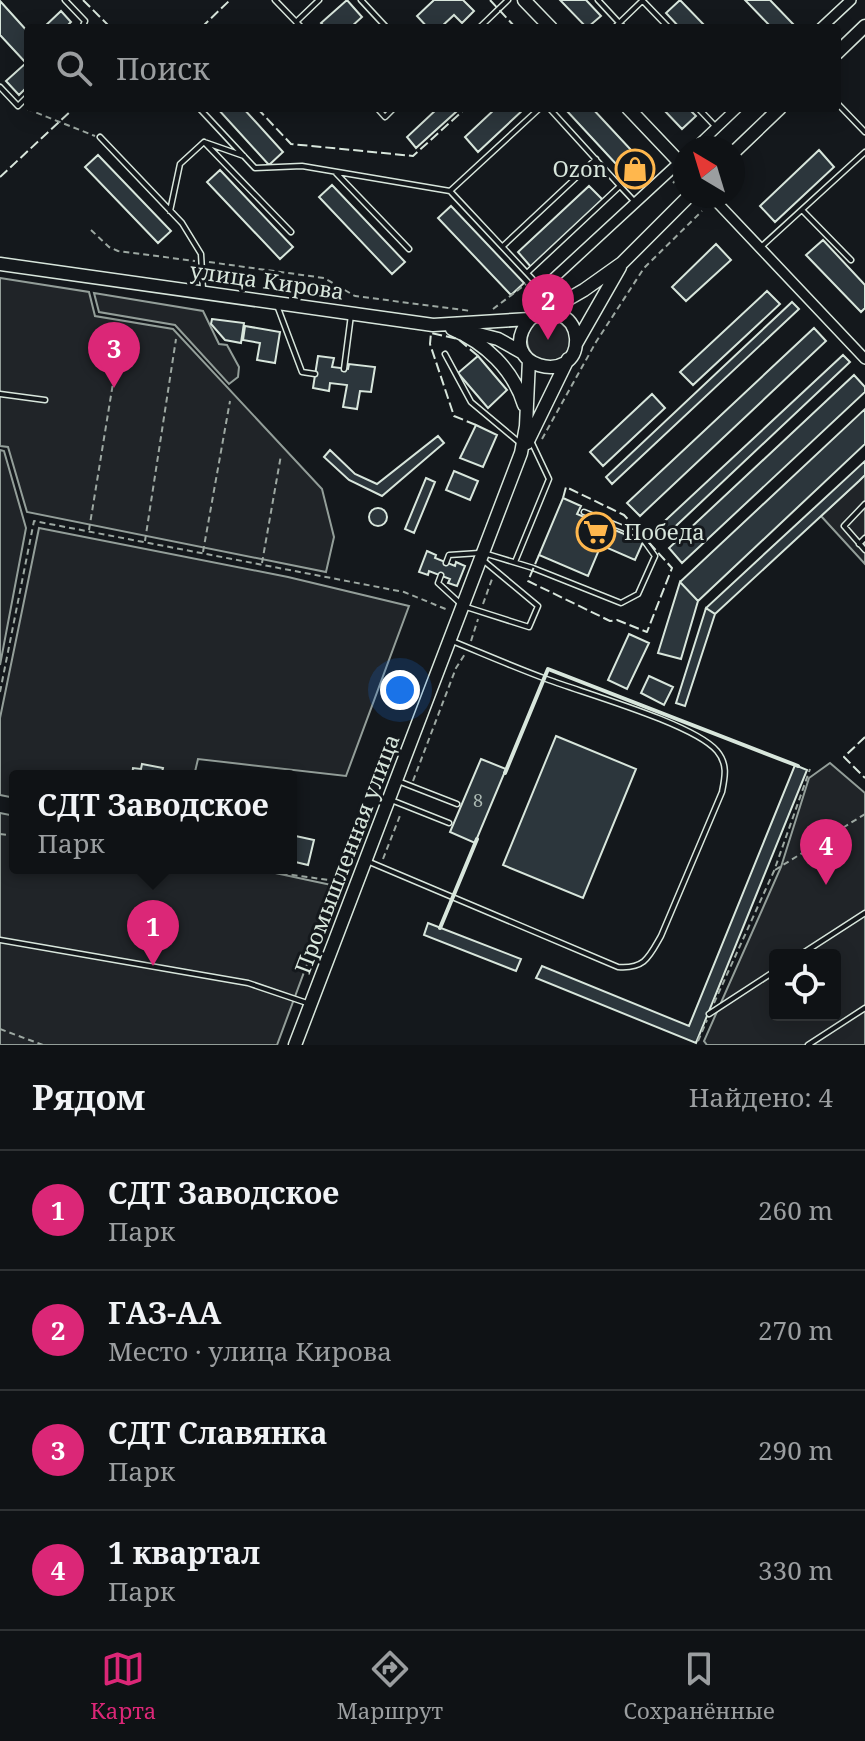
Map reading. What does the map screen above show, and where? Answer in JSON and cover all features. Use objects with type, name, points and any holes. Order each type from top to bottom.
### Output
[{"type":"main road","points":[[524,0],[547,24]]},
{"type":"main road","points":[[841,49],[865,26]]},
{"type":"main road","points":[[632,112],[673,156]]},
{"type":"main road","points":[[745,142],[776,112]]},
{"type":"main road","name":"улица Кирова","points":[[0,264],[433,325],[538,315],[584,290],[622,263],[677,208]]},
{"type":"main road","points":[[528,446],[576,344],[622,263]]},
{"type":"main road","points":[[528,446],[526,356],[521,335],[538,315],[554,312],[569,320],[576,335],[576,344]]},
{"type":"main road","points":[[433,325],[498,339],[536,365],[553,367],[569,359]]},
{"type":"main road","points":[[452,329],[482,344],[492,353],[517,388],[527,414]]},
{"type":"main road","name":"Промышленная улица","points":[[295,1045],[388,799],[528,446]]},
{"type":"street","points":[[825,24],[851,0]]},
{"type":"street","points":[[708,136],[733,112]]},
{"type":"street","points":[[538,315],[534,302],[542,289],[635,202],[673,173]]},
{"type":"street","points":[[722,208],[865,359]]},
{"type":"lane","points":[[65,0],[85,21],[84,24]]},
{"type":"lane","points":[[275,0],[296,22],[319,0]]},
{"type":"lane","points":[[361,0],[383,24]]},
{"type":"lane","points":[[483,24],[508,0]]},
{"type":"lane","points":[[598,0],[619,23],[642,0],[665,24]]},
{"type":"lane","points":[[0,87],[18,106],[24,100]]},
{"type":"lane","points":[[841,107],[865,132]]},
{"type":"lane","points":[[203,112],[255,168],[302,166],[450,191],[542,289]]},
{"type":"lane","points":[[450,191],[536,112]]},
{"type":"lane","points":[[553,112],[635,202]]},
{"type":"lane","points":[[702,112],[717,128]]},
{"type":"lane","points":[[100,137],[182,223],[201,254],[203,292]]},
{"type":"lane","points":[[170,211],[180,164],[204,142]]},
{"type":"lane","points":[[204,142],[244,156]]},
{"type":"lane","points":[[204,142],[291,232]]},
{"type":"lane","points":[[759,249],[865,152]]},
{"type":"lane","points":[[503,246],[596,159]]},
{"type":"lane","points":[[335,171],[409,249]]},
{"type":"lane","points":[[528,272],[620,186]]},
{"type":"lane","points":[[802,210],[851,260]]},
{"type":"lane","points":[[276,302],[302,372],[315,374]]},
{"type":"lane","points":[[344,369],[351,313]]},
{"type":"lane","points":[[445,354],[471,402],[528,446],[549,479],[515,562]]},
{"type":"lane","points":[[0,394],[45,400]]},
{"type":"lane","points":[[865,504],[844,525],[865,550]]},
{"type":"lane","points":[[446,563],[449,555],[483,556],[515,562],[621,603],[638,594],[655,556],[640,535],[584,512]]},
{"type":"lane","points":[[859,544],[865,538]]},
{"type":"lane","points":[[441,575],[438,583],[462,610],[529,627],[538,606],[483,556]]},
{"type":"lane","points":[[365,860],[618,967],[634,968],[648,959],[661,936],[722,792],[726,772],[720,754],[706,740],[450,640]]},
{"type":"lane","points":[[396,780],[457,804]]},
{"type":"lane","points":[[388,799],[449,823]]},
{"type":"lane","points":[[809,949],[865,913]]},
{"type":"lane","points":[[0,940],[248,983],[311,1004]]},
{"type":"lane","points":[[709,1014],[769,975]]},
{"type":"lane","points":[[808,1045],[865,1008]]},
{"type":"path","points":[[18,106],[24,108]]},
{"type":"path","points":[[34,112],[100,137]]},
{"type":"path","points":[[692,210],[697,215]]},
{"type":"path","points":[[528,446],[644,268],[702,211]]},
{"type":"path","points":[[91,230],[118,251],[324,278],[355,296],[471,311]]},
{"type":"path","points":[[489,312],[533,278]]},
{"type":"path","points":[[89,531],[122,328]]},
{"type":"path","points":[[144,542],[176,339]]},
{"type":"path","points":[[203,553],[230,401]]},
{"type":"path","points":[[262,564],[281,455]]},
{"type":"path","points":[[0,692],[34,521],[404,592],[462,610]]},
{"type":"path","points":[[483,605],[492,579]]},
{"type":"path","points":[[411,786],[478,619]]},
{"type":"path","points":[[698,1041],[774,871],[810,769]]},
{"type":"path","points":[[380,867],[404,805]]},
{"type":"path","points":[[774,871],[865,814]]},
{"type":"path","points":[[285,874],[356,884]]},
{"type":"path","points":[[0,1029],[43,1045]]},
{"type":"shaded area","points":[[0,278],[89,292],[95,316],[173,329],[322,489],[334,537],[326,572],[27,512],[8,447],[0,446]]},
{"type":"shaded area","points":[[94,293],[203,311],[219,344],[227,345],[239,367],[238,377],[229,384],[175,325],[99,312]]},
{"type":"shaded area","points":[[549,318],[564,325],[571,340],[564,355],[549,362],[534,355],[527,340],[534,325]]},
{"type":"shaded area","points":[[0,450],[4,451],[26,528],[0,665]]},
{"type":"shaded area","points":[[865,475],[865,564],[821,516]]},
{"type":"shaded area","points":[[39,528],[288,577],[409,606],[346,776],[198,759],[195,770],[9,770],[9,797],[0,795],[0,718]]},
{"type":"shaded area","points":[[830,763],[865,793],[865,1045],[707,1045],[704,1041],[781,867],[809,778]]},
{"type":"shaded area","points":[[0,813],[9,815],[9,874],[280,874],[336,886],[277,1045],[0,1045]]},
{"type":"building","points":[[347,0],[362,17],[354,24],[321,23]]},
{"type":"building","points":[[434,0],[463,0],[474,11],[462,23],[454,15],[444,24],[424,24],[417,16]]},
{"type":"building","points":[[560,0],[586,0],[601,16],[592,24],[583,24]]},
{"type":"building","points":[[680,0],[703,24],[676,24],[666,13]]},
{"type":"building","points":[[745,0],[770,0],[793,24],[768,24]]},
{"type":"building","points":[[0,1],[24,28],[24,61],[0,35]]},
{"type":"building","points":[[61,11],[71,22],[69,24],[47,24]]},
{"type":"building","points":[[24,65],[24,90],[19,95],[6,81]]},
{"type":"building","points":[[221,112],[247,112],[283,152],[269,165]]},
{"type":"building","points":[[434,112],[456,112],[416,148],[407,137]]},
{"type":"building","points":[[492,112],[521,112],[478,152],[465,137]]},
{"type":"building","points":[[568,112],[596,112],[645,165],[630,179]]},
{"type":"building","points":[[666,112],[692,112],[696,116],[682,129]]},
{"type":"building","points":[[819,150],[834,167],[775,222],[760,206]]},
{"type":"building","points":[[98,155],[171,231],[158,243],[85,167]]},
{"type":"building","points":[[220,170],[293,247],[280,259],[207,182]]},
{"type":"building","points":[[332,185],[405,262],[392,274],[319,197]]},
{"type":"building","points":[[589,186],[603,200],[531,267],[518,252]]},
{"type":"building","points":[[451,206],[524,283],[511,295],[438,218]]},
{"type":"building","points":[[823,240],[865,285],[865,308],[861,312],[806,255]]},
{"type":"building","points":[[716,244],[731,260],[686,301],[672,287]]},
{"type":"building","points":[[767,291],[780,304],[693,385],[680,372]]},
{"type":"building","points":[[792,302],[799,309],[612,484],[606,477]]},
{"type":"building","points":[[212,319],[244,323],[241,343],[225,340],[211,324]]},
{"type":"building","points":[[245,326],[280,332],[275,363],[257,360],[260,343],[243,340]]},
{"type":"building","points":[[814,328],[826,341],[640,516],[627,503]]},
{"type":"building","points":[[843,355],[850,362],[662,539],[654,531]]},
{"type":"building","points":[[318,356],[334,358],[332,367],[348,369],[349,364],[375,367],[371,392],[360,391],[357,409],[343,407],[347,385],[330,383],[329,391],[313,388]]},
{"type":"building","points":[[478,356],[507,390],[488,408],[458,373]]},
{"type":"building","points":[[854,375],[865,387],[865,392],[682,563],[669,548]]},
{"type":"building","points":[[652,394],[665,408],[603,466],[590,452]]},
{"type":"building","points":[[865,409],[865,444],[698,601],[680,582]]},
{"type":"building","points":[[476,425],[497,435],[483,467],[460,458]]},
{"type":"building","points":[[438,436],[444,443],[382,496],[349,480],[324,457],[330,450],[355,474],[377,484]]},
{"type":"building","points":[[865,461],[865,475],[859,481],[715,614],[706,608]]},
{"type":"building","points":[[454,471],[478,481],[470,500],[446,490]]},
{"type":"building","points":[[426,478],[435,482],[414,533],[405,529]]},
{"type":"building","points":[[563,498],[581,506],[577,514],[643,542],[635,560],[601,545],[588,576],[539,555]]},
{"type":"building","points":[[378,508],[387,517],[378,526],[369,517]]},
{"type":"building","points":[[427,551],[455,566],[456,562],[465,566],[457,586],[448,583],[450,579],[429,571],[428,575],[419,572]]},
{"type":"building","points":[[680,582],[698,601],[681,659],[658,653]]},
{"type":"building","points":[[706,608],[715,614],[685,706],[676,703]]},
{"type":"building","points":[[629,634],[649,643],[627,689],[608,680]]},
{"type":"building","points":[[649,676],[673,687],[664,705],[641,693]]},
{"type":"building","points":[[556,736],[636,769],[583,898],[503,865]]},
{"type":"building","points":[[481,759],[506,769],[475,843],[450,832]]},
{"type":"building","points":[[142,764],[163,768],[133,770],[141,769]]},
{"type":"building","points":[[795,765],[807,770],[696,1043],[536,978],[542,966],[689,1026]]},
{"type":"building","points":[[297,836],[314,840],[308,865],[297,862]]},
{"type":"building","points":[[428,923],[521,959],[516,971],[424,935]]},
{"type":"fence","points":[[83,0],[107,24]]},
{"type":"fence","points":[[205,24],[230,0]]},
{"type":"fence","points":[[490,0],[512,24]]},
{"type":"fence","points":[[0,177],[70,112]]},
{"type":"fence","points":[[261,112],[291,144],[413,156],[462,112]]},
{"type":"fence","points":[[476,425],[454,416],[430,344],[431,333],[458,339],[478,356]]},
{"type":"fence","points":[[539,555],[528,581],[610,621],[617,620],[647,632],[672,568],[624,515],[566,487],[563,498]]},
{"type":"fence","points":[[865,737],[844,757],[865,778]]},
{"type":"wall","points":[[505,773],[548,669],[798,766]]},
{"type":"wall","points":[[440,928],[477,839]]},
{"type":"place","name":"Ozon","points":[[635,169]]},
{"type":"place","name":"ГАЗ-АА","points":[[548,340]]},
{"type":"place","name":"СДТ Славянка","points":[[114,388]]},
{"type":"place","name":"Победа","points":[[596,532]]},
{"type":"place","name":"1 квартал","points":[[826,885]]},
{"type":"place","name":"СДТ Заводское","points":[[153,966]]}]
